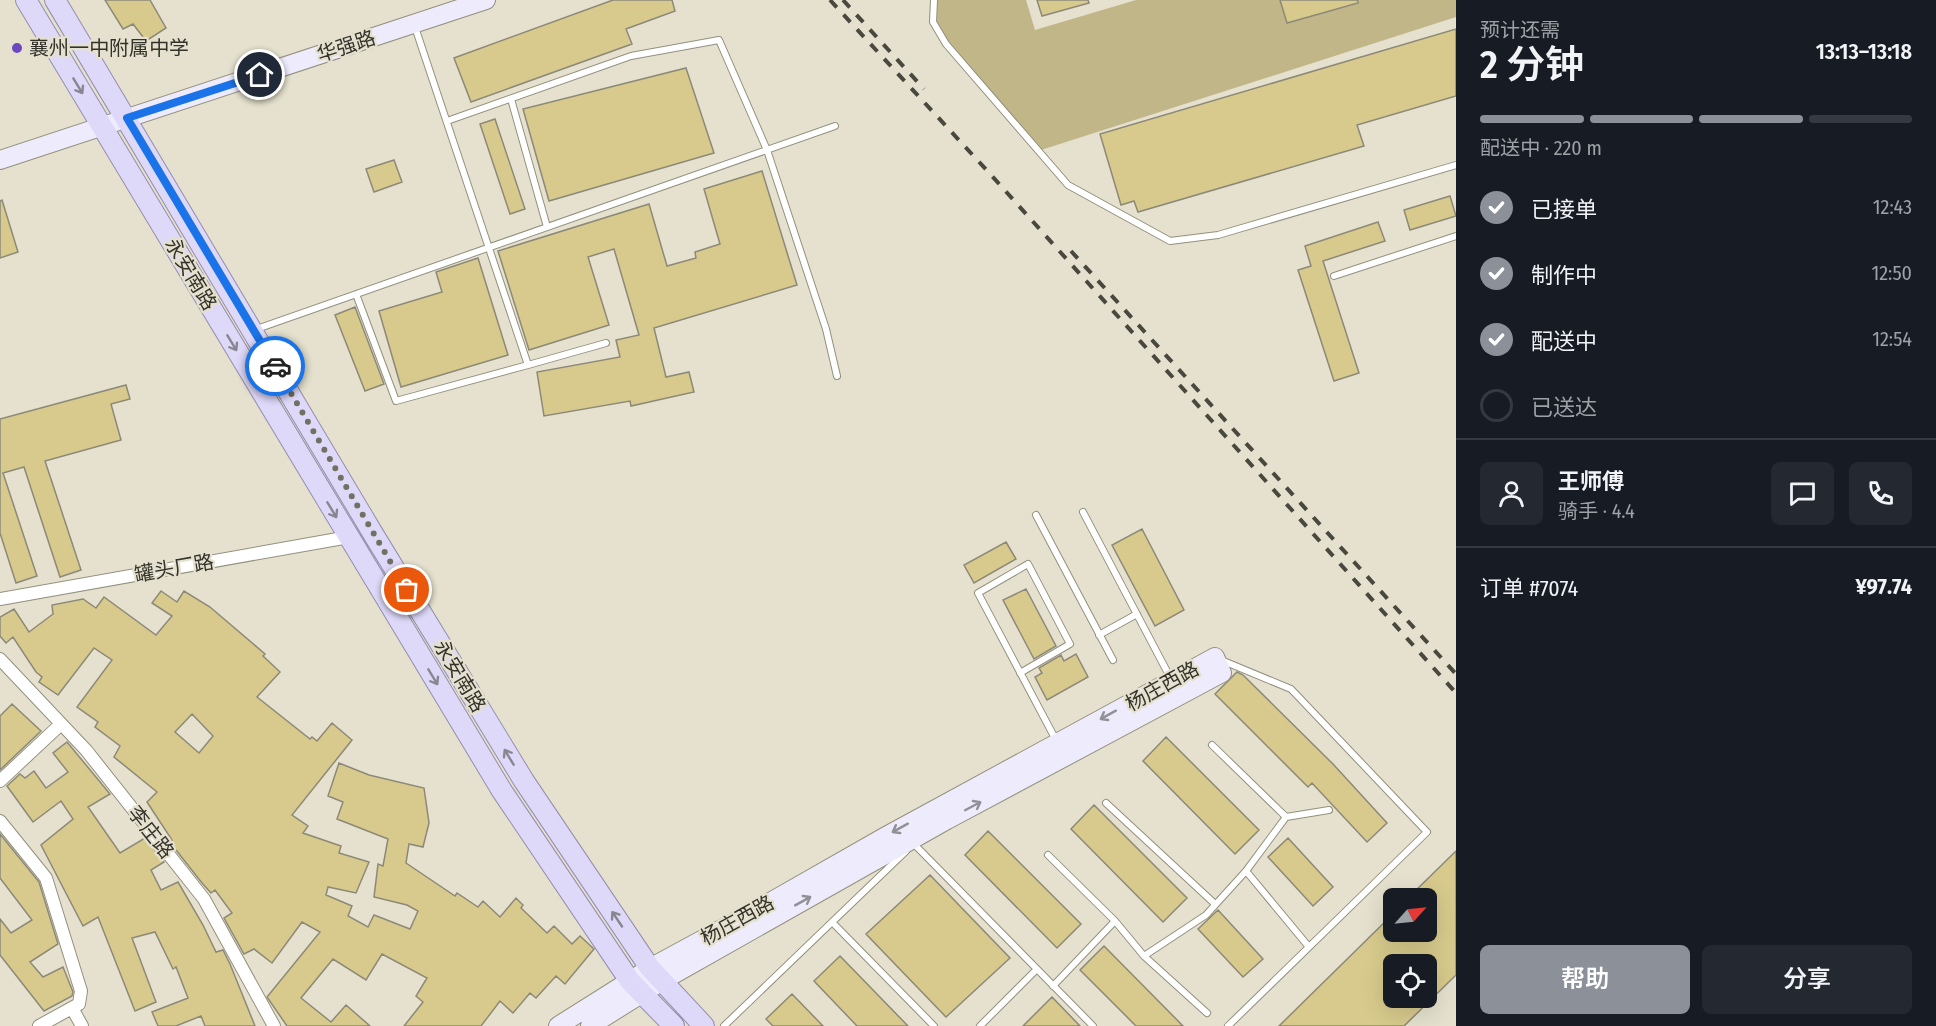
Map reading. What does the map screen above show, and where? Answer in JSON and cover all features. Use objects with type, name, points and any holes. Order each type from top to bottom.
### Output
[{"type":"main road","name":"永安南路","points":[[26,0],[502,791],[636,987],[674,1026]]},
{"type":"main road","name":"永安南路","points":[[55,0],[372,532],[524,781],[656,974],[704,1026]]},
{"type":"street","name":"华强路","points":[[0,160],[486,0]]},
{"type":"street","name":"罐头厂路","points":[[0,599],[349,537]]},
{"type":"street","name":"杨庄西路","points":[[558,1026],[636,987],[656,974],[1057,743],[1215,657],[1222,673],[918,838],[656,974]]},
{"type":"street","name":"李庄路","points":[[0,659],[86,750],[204,899],[273,1026]]},
{"type":"street","points":[[0,781],[62,724]]},
{"type":"street","points":[[0,821],[46,878],[81,992],[79,1004],[39,1026]]},
{"type":"street","name":"杨庄西路","points":[[590,1026],[636,987]]},
{"type":"street","points":[[72,1008],[82,1026]]},
{"type":"lane","points":[[934,0],[933,22],[946,44],[1068,185],[1170,241],[1218,235],[1456,165]]},
{"type":"lane","points":[[414,24],[528,365]]},
{"type":"lane","points":[[447,121],[631,56],[719,40],[766,150],[825,329],[837,376]]},
{"type":"lane","points":[[511,99],[547,227]]},
{"type":"lane","points":[[253,330],[835,126]]},
{"type":"lane","points":[[1334,276],[1456,236]]},
{"type":"lane","points":[[356,294],[396,401],[606,344]]},
{"type":"lane","points":[[1083,513],[1172,681]]},
{"type":"lane","points":[[1036,515],[1113,660]]},
{"type":"lane","points":[[1020,673],[1070,644],[1028,564],[978,593],[1020,673],[1057,743]]},
{"type":"lane","points":[[1100,635],[1137,614]]},
{"type":"lane","points":[[1215,657],[1291,689],[1427,832],[1228,1026]]},
{"type":"lane","points":[[1212,745],[1286,817]]},
{"type":"lane","points":[[1106,803],[1215,903]]},
{"type":"lane","points":[[1144,956],[1206,915],[1246,871],[1286,817],[1329,810]]},
{"type":"lane","points":[[724,1026],[918,838],[1037,969],[1093,1026]]},
{"type":"lane","points":[[1048,855],[1115,921],[1144,956],[1207,1013]]},
{"type":"lane","points":[[1246,871],[1309,947]]},
{"type":"lane","points":[[1053,986],[1115,921]]},
{"type":"lane","points":[[832,922],[934,1026]]},
{"type":"lane","points":[[980,1026],[1037,969]]},
{"type":"shaded area","points":[[934,0],[1026,0],[1035,30],[1136,0],[1280,0],[1287,23],[1360,0],[1456,0],[1456,17],[1038,151],[946,44],[933,22]]},
{"type":"building","points":[[105,0],[150,0],[166,28],[146,41],[133,24],[123,29]]},
{"type":"building","points":[[613,0],[672,0],[675,11],[626,29],[632,44],[471,102],[454,58]]},
{"type":"building","points":[[1037,0],[1088,0],[1089,3],[1042,16]]},
{"type":"building","points":[[1280,0],[1358,0],[1358,3],[1287,23]]},
{"type":"building","points":[[1456,29],[1456,96],[1357,125],[1364,146],[1138,212],[1134,201],[1121,205],[1100,134]]},
{"type":"building","points":[[686,68],[714,153],[549,201],[523,109]]},
{"type":"building","points":[[495,119],[525,209],[510,214],[480,124]]},
{"type":"building","points":[[394,160],[402,182],[374,192],[366,169]]},
{"type":"building","points":[[762,171],[797,285],[654,328],[666,377],[689,372],[694,392],[631,406],[630,401],[544,416],[537,372],[620,357],[616,340],[639,335],[614,249],[588,257],[609,325],[529,350],[498,251],[649,204],[667,266],[696,258],[695,252],[720,244],[704,189]]},
{"type":"building","points":[[1450,196],[1456,216],[1410,230],[1404,210]]},
{"type":"building","points":[[2,200],[18,252],[0,258],[0,201]]},
{"type":"building","points":[[1378,222],[1385,241],[1323,261],[1359,373],[1334,381],[1298,270],[1311,266],[1305,246]]},
{"type":"building","points":[[478,258],[508,355],[401,387],[379,311],[442,292],[436,272]]},
{"type":"building","points":[[355,307],[384,384],[365,391],[335,315]]},
{"type":"building","points":[[126,385],[130,399],[111,404],[121,440],[45,461],[81,570],[60,577],[24,467],[3,473],[37,576],[16,583],[0,533],[0,419]]},
{"type":"building","points":[[1142,529],[1184,610],[1155,626],[1112,545]]},
{"type":"building","points":[[1006,542],[1016,559],[974,583],[964,565]]},
{"type":"building","points":[[1026,589],[1056,646],[1034,659],[1003,600]]},
{"type":"building","points":[[161,591],[177,602],[184,591],[210,607],[265,654],[263,656],[280,672],[257,697],[310,739],[312,737],[317,741],[332,723],[352,740],[292,815],[308,826],[303,833],[341,846],[339,853],[369,862],[356,893],[328,887],[326,895],[352,906],[348,916],[368,927],[374,915],[410,929],[418,911],[407,905],[374,897],[378,864],[383,866],[388,839],[337,819],[343,802],[328,796],[339,763],[369,775],[424,788],[429,823],[423,847],[409,844],[406,863],[455,896],[457,893],[478,907],[483,901],[500,917],[516,898],[523,905],[521,908],[547,933],[554,926],[572,944],[580,936],[594,949],[565,984],[556,976],[536,998],[530,993],[513,1013],[500,1001],[481,1026],[404,1026],[423,1002],[416,996],[427,978],[382,954],[366,980],[333,959],[301,998],[331,1022],[346,1005],[370,1026],[287,1026],[267,997],[320,932],[302,922],[272,963],[254,949],[244,954],[224,918],[232,913],[215,890],[211,893],[202,883],[169,841],[172,840],[147,802],[157,792],[114,757],[120,746],[95,727],[98,722],[77,707],[112,660],[94,648],[58,695],[39,682],[42,677],[36,672],[13,637],[6,643],[0,636],[0,617],[14,609],[29,632],[53,614],[52,605],[83,599],[96,608],[104,597],[156,635],[172,616],[152,603]],"holes":[[[192,714],[213,736],[199,753],[175,732]]]},
{"type":"building","points":[[1076,654],[1088,677],[1047,700],[1035,677],[1042,673],[1039,668],[1061,655],[1064,661]]},
{"type":"building","points":[[1237,672],[1243,675],[1333,764],[1387,823],[1367,842],[1312,783],[1308,787],[1215,694]]},
{"type":"building","points":[[12,704],[41,731],[0,770],[0,716]]},
{"type":"building","points":[[1166,737],[1259,830],[1235,854],[1143,761]]},
{"type":"building","points":[[67,742],[110,794],[88,807],[120,853],[145,838],[164,862],[151,870],[161,890],[178,882],[216,952],[223,950],[255,1026],[205,1026],[201,1016],[176,1026],[158,1026],[152,1012],[188,998],[176,967],[173,969],[155,932],[132,938],[156,1002],[135,1011],[98,917],[83,926],[41,845],[73,819],[61,801],[33,822],[7,786],[20,774],[25,778],[34,771],[46,788],[68,772],[53,753]]},
{"type":"building","points":[[1094,805],[1187,898],[1163,922],[1071,829]]},
{"type":"building","points":[[988,831],[1081,924],[1057,948],[965,855]]},
{"type":"building","points":[[0,834],[39,882],[58,944],[30,962],[43,977],[63,967],[73,992],[72,996],[44,1011],[0,955],[0,919],[11,933],[32,920],[0,878]]},
{"type":"building","points":[[1288,838],[1333,887],[1313,906],[1268,857]]},
{"type":"building","points":[[1456,851],[1456,975],[1437,994],[1437,954],[1383,954],[1383,1008],[1422,1008],[1404,1026],[1279,1026],[1383,924],[1383,942],[1437,942],[1437,888],[1418,888]]},
{"type":"building","points":[[930,875],[1010,958],[946,1017],[866,934]]},
{"type":"building","points":[[1218,910],[1263,959],[1243,977],[1198,929]]},
{"type":"building","points":[[1104,946],[1183,1026],[1136,1026],[1080,970]]},
{"type":"building","points":[[840,956],[908,1026],[857,1026],[814,981]]},
{"type":"building","points":[[792,994],[823,1026],[773,1026],[766,1019]]},
{"type":"building","points":[[1052,997],[1080,1026],[1023,1026]]},
{"type":"railway","points":[[830,0],[992,176],[1456,693]]},
{"type":"railway","points":[[843,0],[924,89]]},
{"type":"railway","points":[[1071,251],[1456,674]]},
{"type":"way so far","points":[[275,366],[407,590]]},
{"type":"place","name":"襄州一中附属中学","points":[[17,48]]},
{"type":"route","points":[[260,75],[127,118],[275,366]]}]
